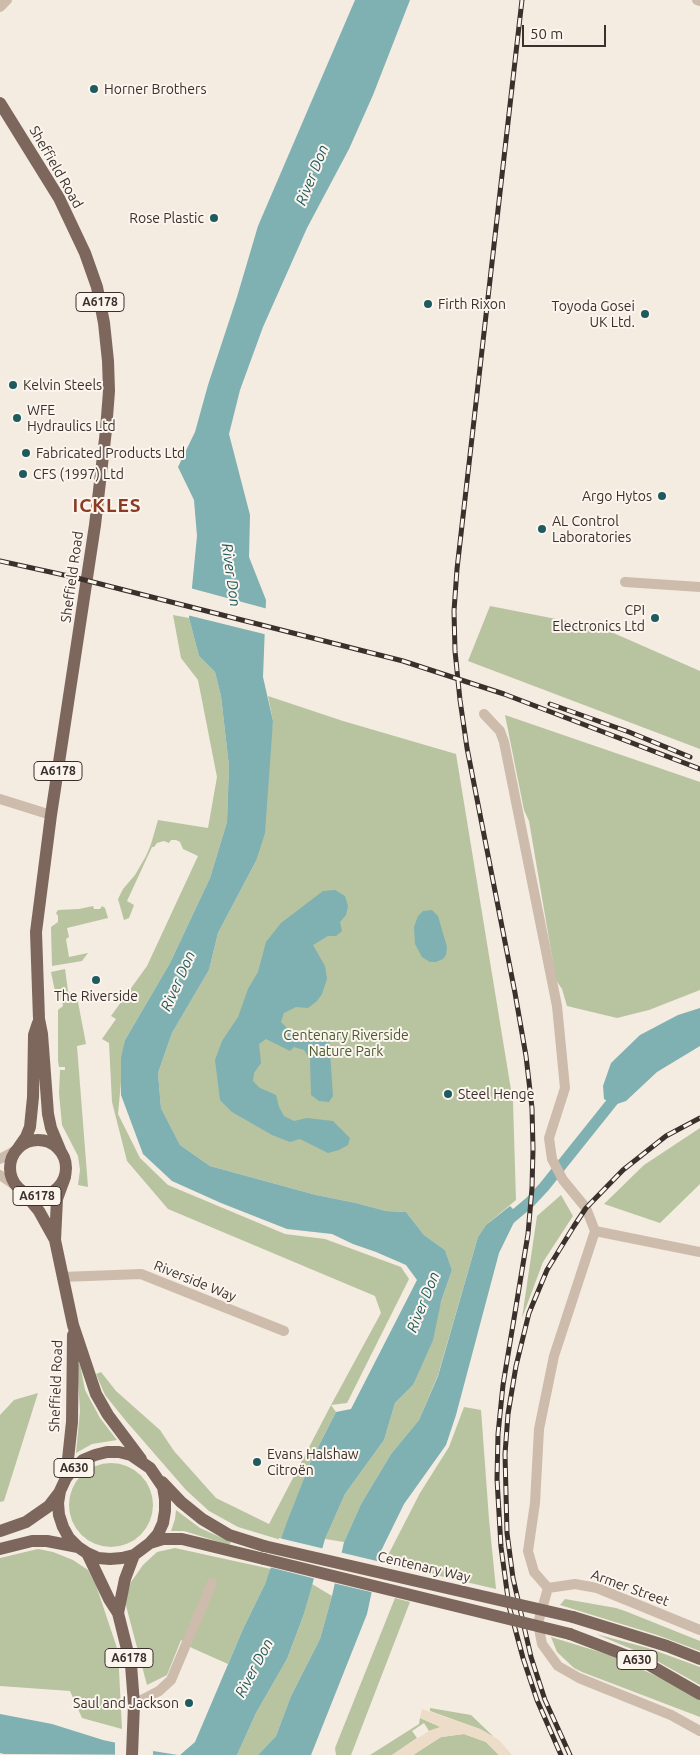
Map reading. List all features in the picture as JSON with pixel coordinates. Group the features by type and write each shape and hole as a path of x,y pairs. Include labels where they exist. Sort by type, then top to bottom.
{"main road":[{"name":"Sheffield Road","path":"0,103 58,198 85,253 96,287 104,323 108,361 108,411 95,526 51,815 36,932 39,1019 42,1034 48,1114 51,1128 61,1152"},
{"name":"Sheffield Road","path":"19,1148 30,1127 33,1097 34,1035 39,1019"},
{"path":"19,1148 27,1142 40,1140 49,1142 61,1152"},
{"name":"A6178","path":"19,1148 12,1159 10,1168 14,1182 20,1189 40,1196 48,1195 61,1185 65,1177 66,1166 61,1152"},
{"name":"Sheffield Road","path":"65,1177 57,1199 55,1240 73,1325 96,1394 108,1416 142,1461"},
{"name":"Sheffield Road","path":"20,1189 39,1211 55,1240"},
{"name":"Sheffield Road","path":"66,1478 72,1422 73,1325"},
{"name":"A630","path":"0,1531 26,1522 49,1506 74,1468 83,1460 107,1452 131,1455 142,1461 157,1476 165,1499 165,1511 160,1528 150,1543 134,1555 122,1558 98,1558 82,1550 47,1541 32,1541 0,1548"},
{"name":"Centenary Way","path":"157,1476 181,1502 202,1519 264,1552 570,1634 646,1663 700,1694"},
{"name":"A630","path":"60,1491 58,1503 61,1521 69,1538 82,1550"},
{"name":"Centenary Way","path":"150,1543 182,1539 264,1552 573,1617 667,1646 700,1659"},
{"name":"A6178","path":"82,1550 118,1613 131,1665 134,1704 132,1755"},
{"name":"A6178","path":"118,1613 125,1579 134,1555"}],"street":[{"path":"0,7 7,0"},
{"path":"625,582 700,587"},
{"path":"484,714 500,731 504,742 557,1006 563,1055 564,1088 549,1138 552,1158 561,1176 586,1208 596,1231 554,1356 539,1429 535,1503 528,1551 534,1572 548,1588 538,1622 542,1644 558,1666 579,1678 672,1716 700,1730"},
{"path":"0,799 51,815"},
{"path":"0,1159 19,1148"},
{"path":"0,1175 20,1189"},
{"path":"596,1231 700,1252"},
{"name":"Riverside Way","path":"62,1277 141,1274 284,1331"},
{"path":"134,1704 159,1691 171,1680 212,1583"},
{"name":"Armer Street","path":"548,1588 575,1584 598,1588 700,1630"}],"green space":[{"path":"490,606 602,628 700,671 700,749 468,661"},
{"path":"173,615 189,618 199,656 215,672 221,696 229,766 227,822 210,878 170,963 125,1040 118,1114 140,1158 168,1185 285,1234 325,1239 401,1267 409,1279 347,1403 331,1405 381,1313 375,1296 168,1209 127,1161 112,1102 109,1043 102,1039 116,1019 111,1016 147,966 198,856 183,849 180,842 176,840 171,840 169,843 164,841 157,843 152,847 127,901 134,905 129,918 124,920 118,899 146,856 158,820 208,828 217,777 198,680 181,658"},
{"name":"Centenary Riverside Nature Park","path":"268,696 343,721 456,754 513,1102 516,1200 486,1225 478,1237 438,1375 419,1420 391,1454 361,1504 344,1542 325,1539 345,1494 384,1440 395,1403 413,1385 452,1270 445,1250 424,1235 406,1212 386,1211 316,1195 210,1166 180,1145 161,1108 158,1073 172,1033 209,970 218,933 256,861 273,721"},
{"path":"505,715 700,782 700,990 649,1010 617,1018 567,1006 562,989 556,980 529,821 524,810"},
{"path":"93,906 94,909 100,909 102,906 105,908 108,918 67,928 69,937 66,939 69,957 88,953 82,961 52,966 51,927 58,922 56,913 58,910"},
{"path":"65,969 68,991 76,997 78,1002 86,1044 77,1046 88,1187 78,1185 80,1170 78,1156 62,1125 59,1093 60,1070 65,1070 65,1067 59,1067 58,1061 58,1010 63,1006 62,1000 57,1001 51,972"},
{"path":"700,1128 700,1184 660,1223 604,1204 644,1165"},
{"path":"561,1195 573,1216 543,1262 522,1318 537,1216"},
{"path":"80,1364 85,1390 100,1418 117,1440 92,1444 76,1453 80,1411 77,1365"},
{"path":"101,1372 116,1391 160,1430 174,1451 216,1498 269,1524 331,1405 336,1412 310,1463 281,1540 238,1527 209,1511 186,1490 126,1421 105,1395 96,1374"},
{"path":"38,1393 4,1501 0,1502 0,1415 14,1400"},
{"path":"464,1407 481,1410 496,1589 384,1563 420,1493 449,1447"},
{"path":"111,1463 127,1466 141,1475 150,1489 153,1505 150,1521 141,1535 127,1544 111,1547 95,1544 81,1535 72,1521 69,1505 72,1489 81,1475 95,1466"},
{"path":"176,1510 200,1528 231,1542 229,1545 184,1531 171,1531"},
{"path":"175,1548 271,1569 228,1664 192,1648 181,1640 167,1675 147,1685 125,1602 131,1582 143,1565 157,1552"},
{"path":"38,1549 53,1552 73,1560 88,1570 96,1585 118,1651 122,1729 82,1718 70,1691 0,1686 0,1558"},
{"path":"312,1584 332,1596 320,1639 291,1696 276,1736 258,1755 237,1755 256,1713 287,1659 304,1614"},
{"path":"395,1598 410,1602 351,1755 336,1755 335,1748"},
{"path":"565,1599 625,1611 700,1641 700,1651 657,1635 560,1605"},
{"path":"596,1634 648,1648 700,1667 700,1685 648,1656"},
{"path":"551,1637 613,1656 680,1687 700,1699 700,1717 574,1668 557,1652"},
{"path":"430,1708 471,1715 494,1737 480,1729 430,1711"},
{"path":"420,1718 441,1727 429,1731 424,1723 412,1731 417,1738 392,1755 370,1755 419,1724"},
{"path":"464,1734 486,1742 499,1755 413,1755 441,1737"}],"shaded area":[{"path":"422,1709 480,1729 499,1740 512,1755 499,1755 486,1742 464,1734 441,1737 413,1755 392,1755 429,1731 440,1727 420,1718"}],"water":[{"name":"River Don","path":"355,0 410,0 373,95 349,149 307,228 263,327 240,390 229,434 250,515 249,557 266,600 263,677 273,721 265,833 256,861 218,933 209,970 172,1033 158,1073 161,1108 180,1145 210,1166 316,1195 386,1211 406,1212 424,1235 445,1250 452,1270 441,1302 433,1340 413,1385 395,1403 384,1440 345,1494 325,1539 304,1614 287,1659 256,1713 237,1755 180,1755 195,1742 243,1629 265,1584 310,1463 336,1412 351,1409 417,1280 406,1265 332,1234 287,1229 172,1181 143,1154 121,1095 121,1058 125,1040 170,963 210,878 227,822 229,766 221,696 215,672 199,656 189,618 197,536 194,500 178,467 195,432 258,226"},
{"path":"335,890 345,896 348,906 346,915 340,922 342,931 336,936 328,936 313,945 325,966 327,979 322,994 308,1008 296,1007 284,1013 281,1022 294,1033 311,1034 319,1032 329,1037 333,1096 329,1102 319,1101 311,1095 310,1059 304,1050 294,1047 290,1051 266,1039 259,1044 261,1063 254,1073 253,1081 260,1088 276,1095 284,1116 294,1121 307,1118 333,1121 350,1138 348,1145 328,1153 300,1139 290,1142 272,1135 232,1112 220,1100 215,1060 222,1041 238,1017 248,989 258,972 266,942 281,923 323,891"},
{"path":"432,910 438,916 447,947 446,955 443,959 436,962 430,962 422,957 415,944 414,927 418,916 423,911"},
{"path":"700,1008 700,1046 657,1072 626,1101 614,1105 604,1099 603,1086 611,1063 640,1035 678,1015"},
{"path":"510,1206 518,1214 499,1253 456,1415 446,1445 404,1504 380,1553 367,1614 311,1755 258,1755 276,1736 291,1696 320,1639 344,1542 361,1504 391,1454 419,1420 438,1376 478,1237 486,1225"},
{"path":"0,1714 52,1724 103,1740 178,1755 4,1754 0,1753"}],"pier":[{"path":"190,588 268,609 268,635 187,615"},
{"path":"279,1538 325,1549 316,1579 269,1567"},
{"path":"339,1552 381,1562 375,1593 333,1583"},
{"path":"115,1740 144,1747 153,1751 153,1755 115,1755"}],"waterway":[{"path":"505,1223 530,1202 544,1187 620,1092"}],"railway":[{"path":"522,0 457,569 454,611 455,651 467,748 515,993 526,1056 532,1108 532,1188 528,1234 503,1385 498,1434 497,1479 501,1547 509,1606 523,1658 537,1700 561,1755"},
{"path":"0,561 73,577 403,661 504,694 700,769"},
{"path":"550,704 629,732 690,757"},
{"path":"570,1755 545,1700 531,1657 513,1578 507,1533 505,1454 508,1414 516,1366 529,1313 547,1270 586,1208 623,1170 666,1136 700,1118"}],"place":[{"name":"Horner Brothers","path":"94,89"},
{"name":"Rose Plastic","path":"214,218"},
{"name":"Firth Rixon","path":"428,304"},
{"name":"Toyoda Gosei UK Ltd.","path":"645,314"},
{"name":"Kelvin Steels","path":"13,385"},
{"name":"WFE Hydraulics Ltd","path":"17,418"},
{"name":"Fabricated Products Ltd","path":"26,453"},
{"name":"CFS (1997) Ltd","path":"23,474"},
{"name":"Argo Hytos","path":"662,496"},
{"name":"AL Control Laboratories","path":"542,529"},
{"name":"CPI Electronics Ltd","path":"655,618"},
{"name":"The Riverside","path":"96,980"},
{"name":"Steel Henge","path":"448,1094"},
{"name":"Evans Halshaw Citroën","path":"257,1462"},
{"name":"Saul and Jackson","path":"189,1703"}],"district":[{"name":"ICKLES","path":"107,506"}]}
